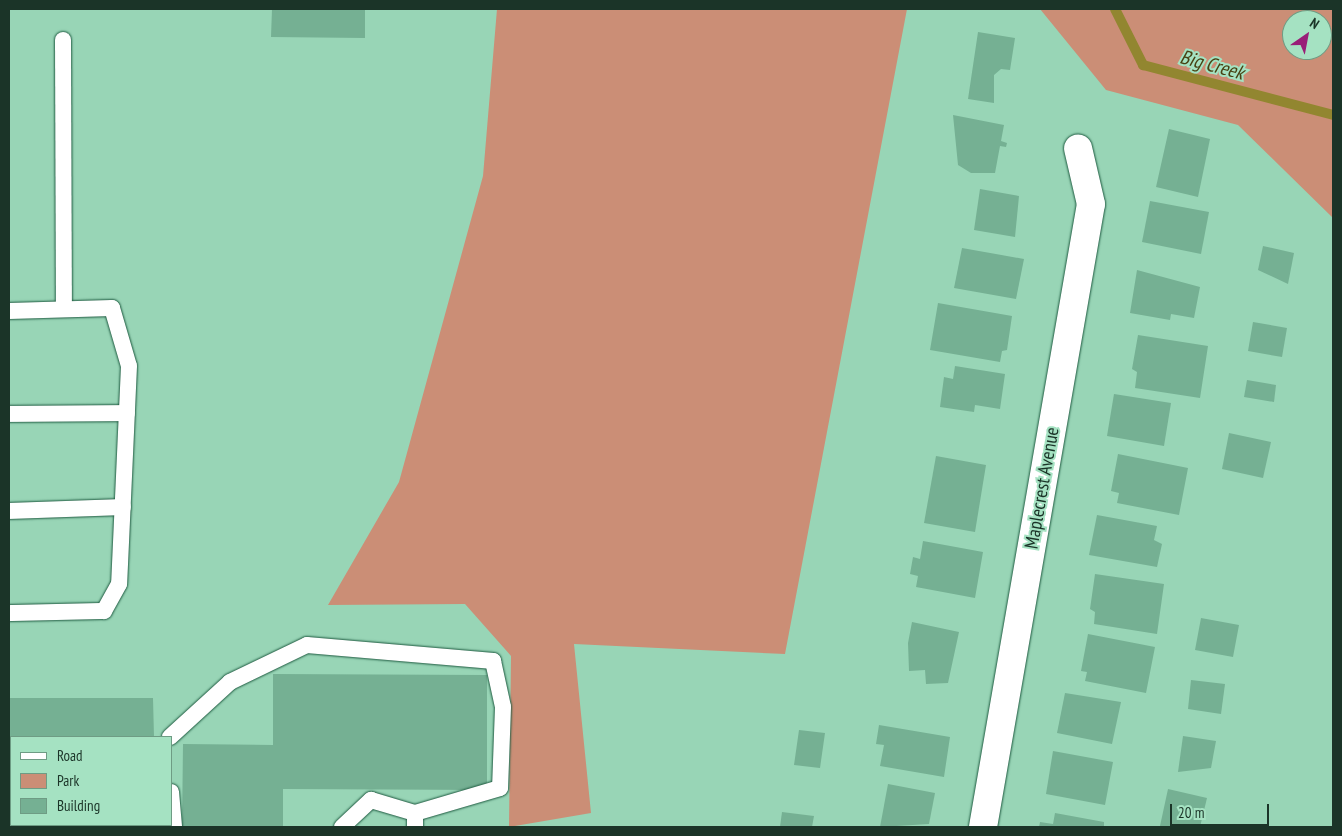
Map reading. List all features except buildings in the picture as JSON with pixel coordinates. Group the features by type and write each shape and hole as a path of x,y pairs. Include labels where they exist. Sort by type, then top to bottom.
{"street":[{"name":"Maplecrest Avenue","path":"983,827 1091,204 1078,148"}],"lane":[{"path":"63,40 64,309"},
{"path":"9,311 112,308 130,366 119,584 104,611 9,614"},
{"path":"9,414 127,413"},
{"path":"9,511 123,507"},
{"path":"171,736 230,682 307,644 493,661 503,707 500,788 415,820 371,800 342,827"},
{"path":"172,804 174,827"}],"green space":[{"path":"497,9 907,9 785,654 574,644 591,813 509,827 511,656 465,604 328,605 399,482 483,176"},
{"path":"1040,9 1333,9 1333,218 1238,125 1106,90"}],"waterway":[{"name":"Big Creek","path":"1115,9 1143,65 1333,115"}]}
